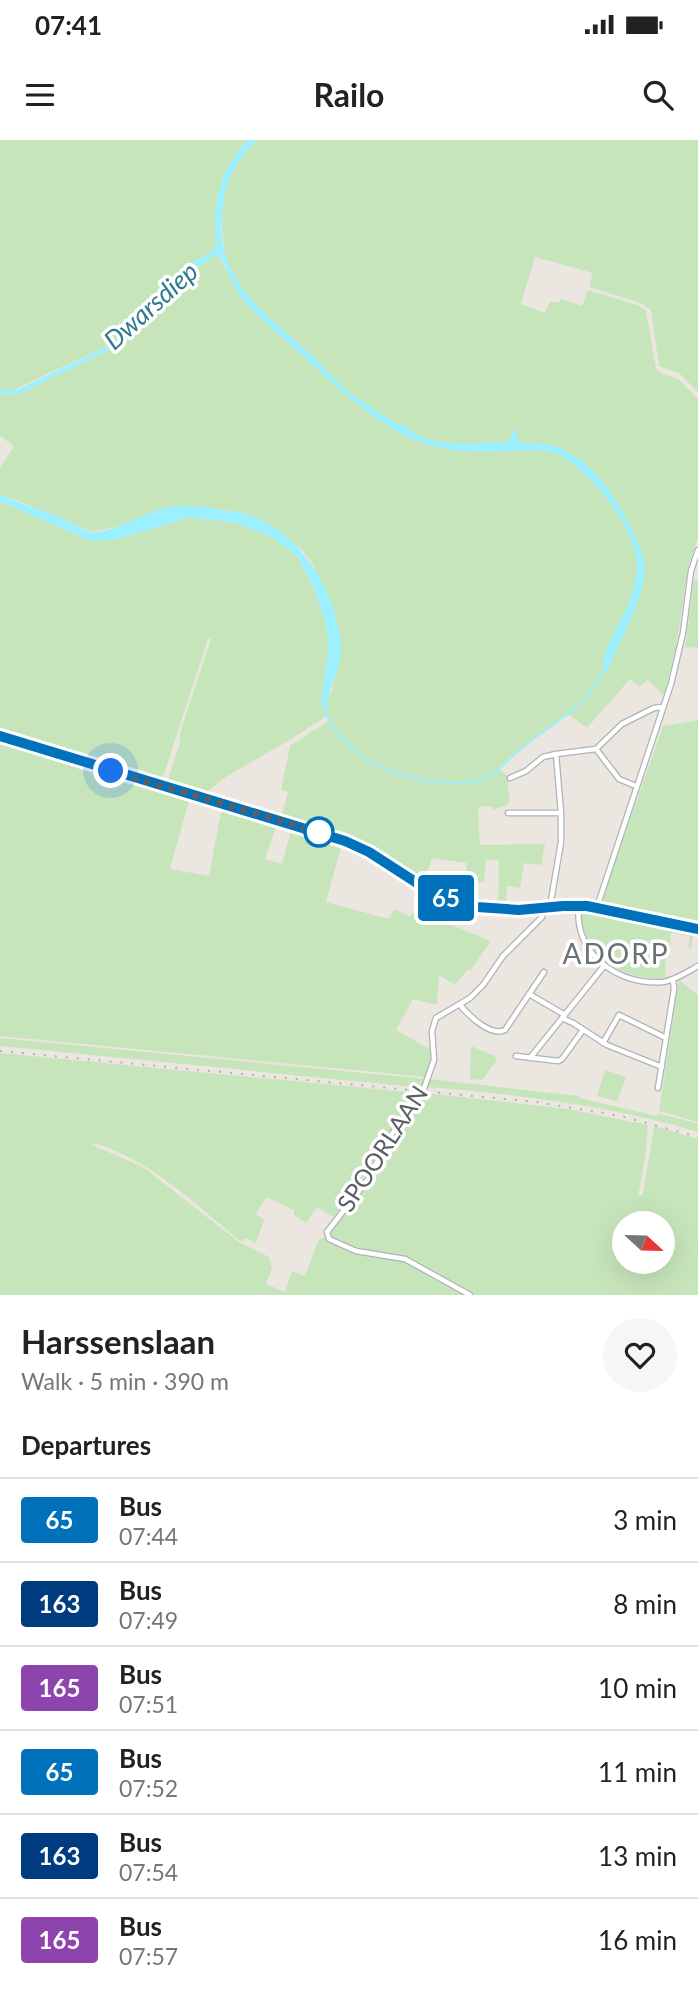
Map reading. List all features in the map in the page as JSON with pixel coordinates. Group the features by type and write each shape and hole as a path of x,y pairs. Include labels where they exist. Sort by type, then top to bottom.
{"main road":[{"path":"0,736 345,841 369,852 434,894 458,903 501,910 579,906 698,929"}],"street":[{"path":"597,908 662,715 679,650 691,571 698,550"},
{"path":"510,778 526,771 543,757 596,749 622,724 654,708 662,707"},
{"path":"596,749 619,779 636,786"},
{"path":"546,908 560,845 561,813 556,754"},
{"path":"508,813 561,813"},
{"path":"579,906 577,919 582,936 604,966 636,979 652,982 673,980 698,966"},
{"name":"SPOORLAAN","path":"470,1295 405,1259 348,1249 329,1239 327,1233 369,1178 389,1138 423,1091 434,1060 432,1031 435,1020 442,1013 460,1005 483,985 503,956 542,917 546,908"},
{"path":"530,1058 604,966"},
{"path":"460,1005 483,1025 496,1033 501,1032 544,972"},
{"path":"658,1088 674,989 673,980"},
{"path":"529,994 603,1043 662,1067"},
{"path":"603,1043 619,1015 666,1038"},
{"path":"516,1056 558,1061 583,1030"}],"green space":[{"path":"0,140 248,140 229,166 221,184 215,216 214,250 188,265 128,332 112,344 11,391 0,391"},
{"path":"257,140 698,140 698,392 680,374 659,366 651,310 638,302 589,287 593,273 535,257 521,304 545,313 550,301 559,303 561,299 582,306 588,290 646,310 656,369 662,374 677,378 698,399 698,538 688,567 676,647 664,696 648,680 639,687 630,679 587,728 570,715 566,716 499,769 509,778 509,802 493,810 493,807 482,806 478,809 480,845 545,844 541,865 524,863 520,888 507,886 506,902 498,902 499,860 486,860 484,882 475,882 472,901 462,898 467,863 432,858 423,884 368,847 293,821 294,817 282,814 288,792 281,790 290,746 328,721 327,716 227,776 203,795 166,785 211,639 208,639 161,783 0,734 0,501 91,541 114,540 191,517 236,523 272,537 297,556 314,589 325,620 329,647 321,700 327,698 332,690 341,645 313,564 303,551 272,526 244,513 195,506 168,507 121,526 90,532 0,494 0,468 14,446 0,436 0,395 19,394 123,343 180,279 217,254 242,296 223,260 223,201 235,168"},
{"path":"698,580 698,648 685,647 694,581"},
{"path":"698,720 698,926 668,920 669,916 601,902 663,726"},
{"path":"0,739 188,797 170,869 209,876 222,807 342,843 326,902 389,919 395,909 410,917 415,910 491,941 471,970 468,969 455,985 439,975 437,1005 413,999 396,1030 430,1049 431,1060 427,1077 0,1036","holes":["276,827 291,831 282,864 265,859"]},
{"path":"581,911 698,931 698,934 693,934 691,949 688,948 690,936 671,933 670,953 666,953 665,978 640,976 616,968 597,953 583,927"},
{"path":"679,980 698,995 698,1122 659,1111"},
{"path":"0,1038 427,1079 424,1088 0,1046"},
{"path":"471,1046 495,1056 497,1060 482,1080 470,1079"},
{"path":"0,1053 417,1093 356,1187 333,1217 317,1207 306,1223 294,1215 294,1210 266,1197 256,1214 264,1220 256,1243 245,1238 242,1242 172,1185 134,1160 114,1150 93,1143 92,1145 143,1167 239,1242 269,1257 272,1268 266,1284 285,1292 292,1271 305,1276 318,1241 323,1237 340,1248 405,1262 466,1295 0,1295"},
{"path":"605,1070 626,1077 617,1101 597,1096"},
{"path":"430,1079 579,1096 698,1124 698,1132 632,1115 564,1102 428,1087"},
{"path":"425,1093 568,1109 648,1125 638,1197 643,1194 654,1126 698,1139 698,1295 475,1295 404,1255 385,1254 332,1239 330,1232 380,1164 400,1124"}],"water":[{"name":"Dwarsdiep","path":"248,140 257,140 230,177 223,205 221,230 232,271 256,305 353,395 397,424 404,424 412,432 437,441 466,443 505,442 509,441 513,430 517,431 517,442 554,446 568,452 591,469 610,492 639,545 645,571 635,610 608,671 602,669 605,653 631,598 637,564 635,549 628,533 606,498 592,482 564,458 550,452 479,452 439,448 386,425 348,396 243,300 217,254 180,279 123,343 19,394 0,395 0,391 19,389 112,344 128,332 188,265 214,250 215,216 221,183 234,158"},
{"path":"0,494 64,519 89,532 113,528 159,509 181,506 243,513 281,532 297,546 322,581 337,621 341,651 327,708 323,709 321,700 329,647 325,620 314,589 297,556 272,537 236,523 191,517 114,540 91,541 0,501"}],"waterway":[{"path":"325,708 334,729 349,746 369,761 392,772 417,779 442,783 466,782 496,773 516,753 577,706 588,695 605,669"}],"railway":[{"path":"0,1051 537,1102 621,1116 698,1137"}],"bus line":[{"name":"65","path":"0,736 345,841 369,852 434,894 458,903 501,910 587,906 698,929"}],"district":[{"name":"ADORP","path":"616,954"}],"route":[{"path":"111,771 319,832"}]}
